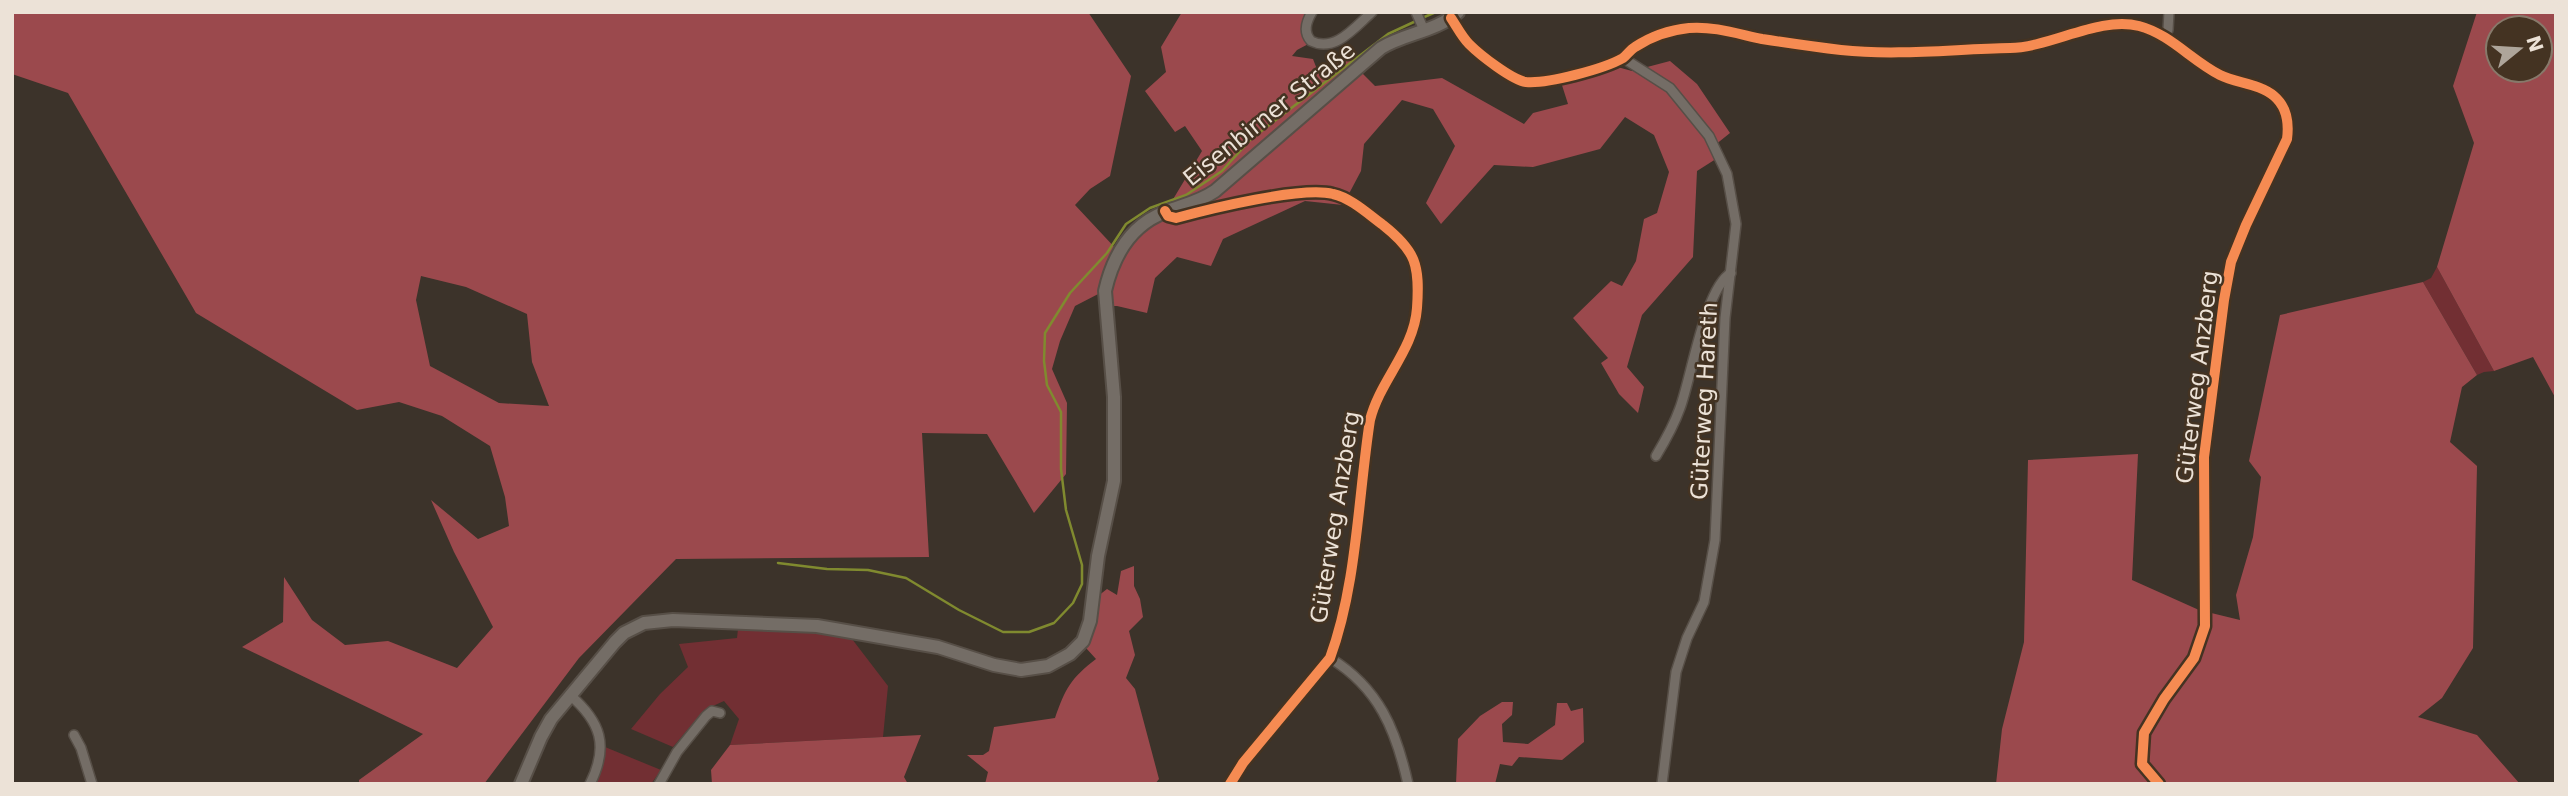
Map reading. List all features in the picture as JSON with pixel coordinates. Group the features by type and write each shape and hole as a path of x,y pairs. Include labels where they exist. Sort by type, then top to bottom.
{"main road":[{"name":"Eisenbirner Straße","path":"520,784 541,737 570,695 624,633 644,623 657,621 817,626 938,647 994,665 1021,670 1048,666 1070,654 1083,641 1090,621 1097,556 1114,481 1114,384 1105,317 1105,291 1108,274 1118,251 1140,227 1166,211 1193,204 1215,191 1381,48 1420,21 1454,15"}],"street":[{"path":"1312,12 1307,23 1307,33 1311,41 1322,45 1344,37 1372,12"},
{"path":"2164,37 2168,30 2169,12"},
{"name":"Güterweg Anzberg","path":"1454,15 1470,45 1521,81 1560,79 1623,58 1634,48 1656,37 1690,28 1820,47 1888,52 2023,48 2113,24 2138,26 2164,37 2201,65 2223,77 2274,96 2284,110 2289,125 2282,152 2231,262 2224,300 2204,457 2205,626 2194,658 2164,699 2144,733 2142,764 2159,784"},
{"name":"Güterweg Hareth","path":"1623,58 1670,88 1696,118 1717,149 1731,188 1736,224 1723,342 1715,540 1704,602 1687,638 1676,672 1662,784"},
{"name":"Güterweg Anzberg","path":"1166,211 1168,216 1175,218 1292,195 1323,192 1335,194 1351,202 1405,243 1414,259 1417,274 1415,322 1409,341 1374,406 1344,611 1330,658 1243,762 1230,784"},
{"path":"1656,456 1682,404 1713,299 1722,281 1731,273"},
{"path":"1330,658 1370,693 1386,715 1398,741 1408,784"},
{"path":"570,695 590,715 600,737 600,755 590,784"},
{"path":"659,784 677,752 706,716 712,712 720,713"},
{"path":"74,735 92,784"}],"shaded area":[{"path":"12,12 1088,12 1131,76 1110,176 1090,189 1075,205 1118,251 1166,211 1202,151 1185,126 1175,132 1145,91 1166,72 1161,47 1182,12 1312,12 1307,30 1314,41 1297,50 1292,56 1313,59 1318,72 1352,54 1358,69 1375,86 1442,78 1524,124 1533,113 1568,104 1560,79 1610,65 1632,71 1670,61 1697,84 1730,133 1715,145 1719,157 1697,171 1693,257 1642,315 1627,367 1644,387 1638,413 1619,394 1601,363 1608,358 1573,318 1611,281 1622,286 1636,261 1644,219 1657,213 1669,172 1654,135 1625,117 1600,149 1533,167 1494,165 1441,224 1426,203 1455,146 1433,109 1402,100 1364,144 1361,171 1343,205 1305,201 1223,239 1211,266 1177,257 1155,278 1147,313 1105,306 1104,291 1075,306 1052,369 1067,403 1066,474 1034,513 987,434 922,433 929,557 676,559 579,658 484,784 359,784 359,780 423,734 242,647 283,622 284,577 312,620 345,645 388,641 457,668 493,627 454,552 431,500 478,539 509,526 505,497 490,446 442,416 399,402 357,410 196,313 68,93 12,74","holes":["421,276 466,287 527,314 532,362 549,406 499,403 430,366 416,300"]},
{"path":"2477,12 2556,12 2556,399 2533,357 2494,371 2437,267 2474,143 2453,86"},
{"path":"2437,267 2494,371 2477,375 2423,282 2431,278"},
{"path":"2423,282 2477,375 2462,387 2450,442 2477,466 2473,648 2442,698 2418,717 2477,735 2520,784 1996,784 2002,729 2024,642 2028,460 2138,454 2132,580 2199,610 2240,620 2236,595 2253,537 2261,477 2249,461 2280,315"},
{"path":"1134,566 1134,586 1140,599 1143,617 1129,631 1135,655 1126,678 1135,689 1159,779 1155,784 985,784 988,772 967,755 983,755 989,751 994,727 1055,718 1070,685 1080,672 1096,659 1086,648 1098,596 1107,589 1117,595 1121,571"},
{"path":"738,629 821,633 852,639 888,686 883,737 730,745 739,719 724,701 704,710 673,747 631,729 660,694 688,667 679,644 737,638"},
{"path":"1502,702 1513,702 1512,715 1502,724 1503,742 1528,744 1555,725 1557,703 1567,703 1571,711 1583,708 1584,742 1562,760 1519,757 1512,766 1500,764 1495,784 1456,784 1458,739 1480,716"},
{"path":"921,735 904,777 908,784 712,784 711,770 730,745"},
{"path":"605,747 661,770 651,784 593,784 601,767"}],"waterway":[{"path":"1422,18 1436,12"},
{"path":"778,563 827,569 868,570 906,578 959,610 1003,632 1029,632 1054,623 1073,603 1082,584 1082,565 1066,510 1061,469 1061,412 1047,385 1045,333 1070,293 1107,253 1126,224 1150,208 1186,195 1222,171 1251,139 1388,34 1416,21"}],"cycle path":[{"path":"1451,18 1466,41 1481,54 1505,72 1526,82 1561,78 1603,67 1623,58 1633,48 1654,37 1689,28 1717,29 1762,39 1841,50 1904,52 2026,46 2092,28 2124,24 2139,26 2161,35 2220,75 2262,89 2278,100 2286,116 2287,139 2231,262 2224,300 2204,457 2205,626 2194,658 2164,699 2144,733 2142,764 2159,784"},
{"path":"1165,211 1168,216 1176,218 1278,196 1319,192 1333,194 1359,207 1403,243 1414,260 1418,281 1415,323 1410,338 1381,392 1370,420 1346,601 1330,658 1243,763 1230,784"}]}
